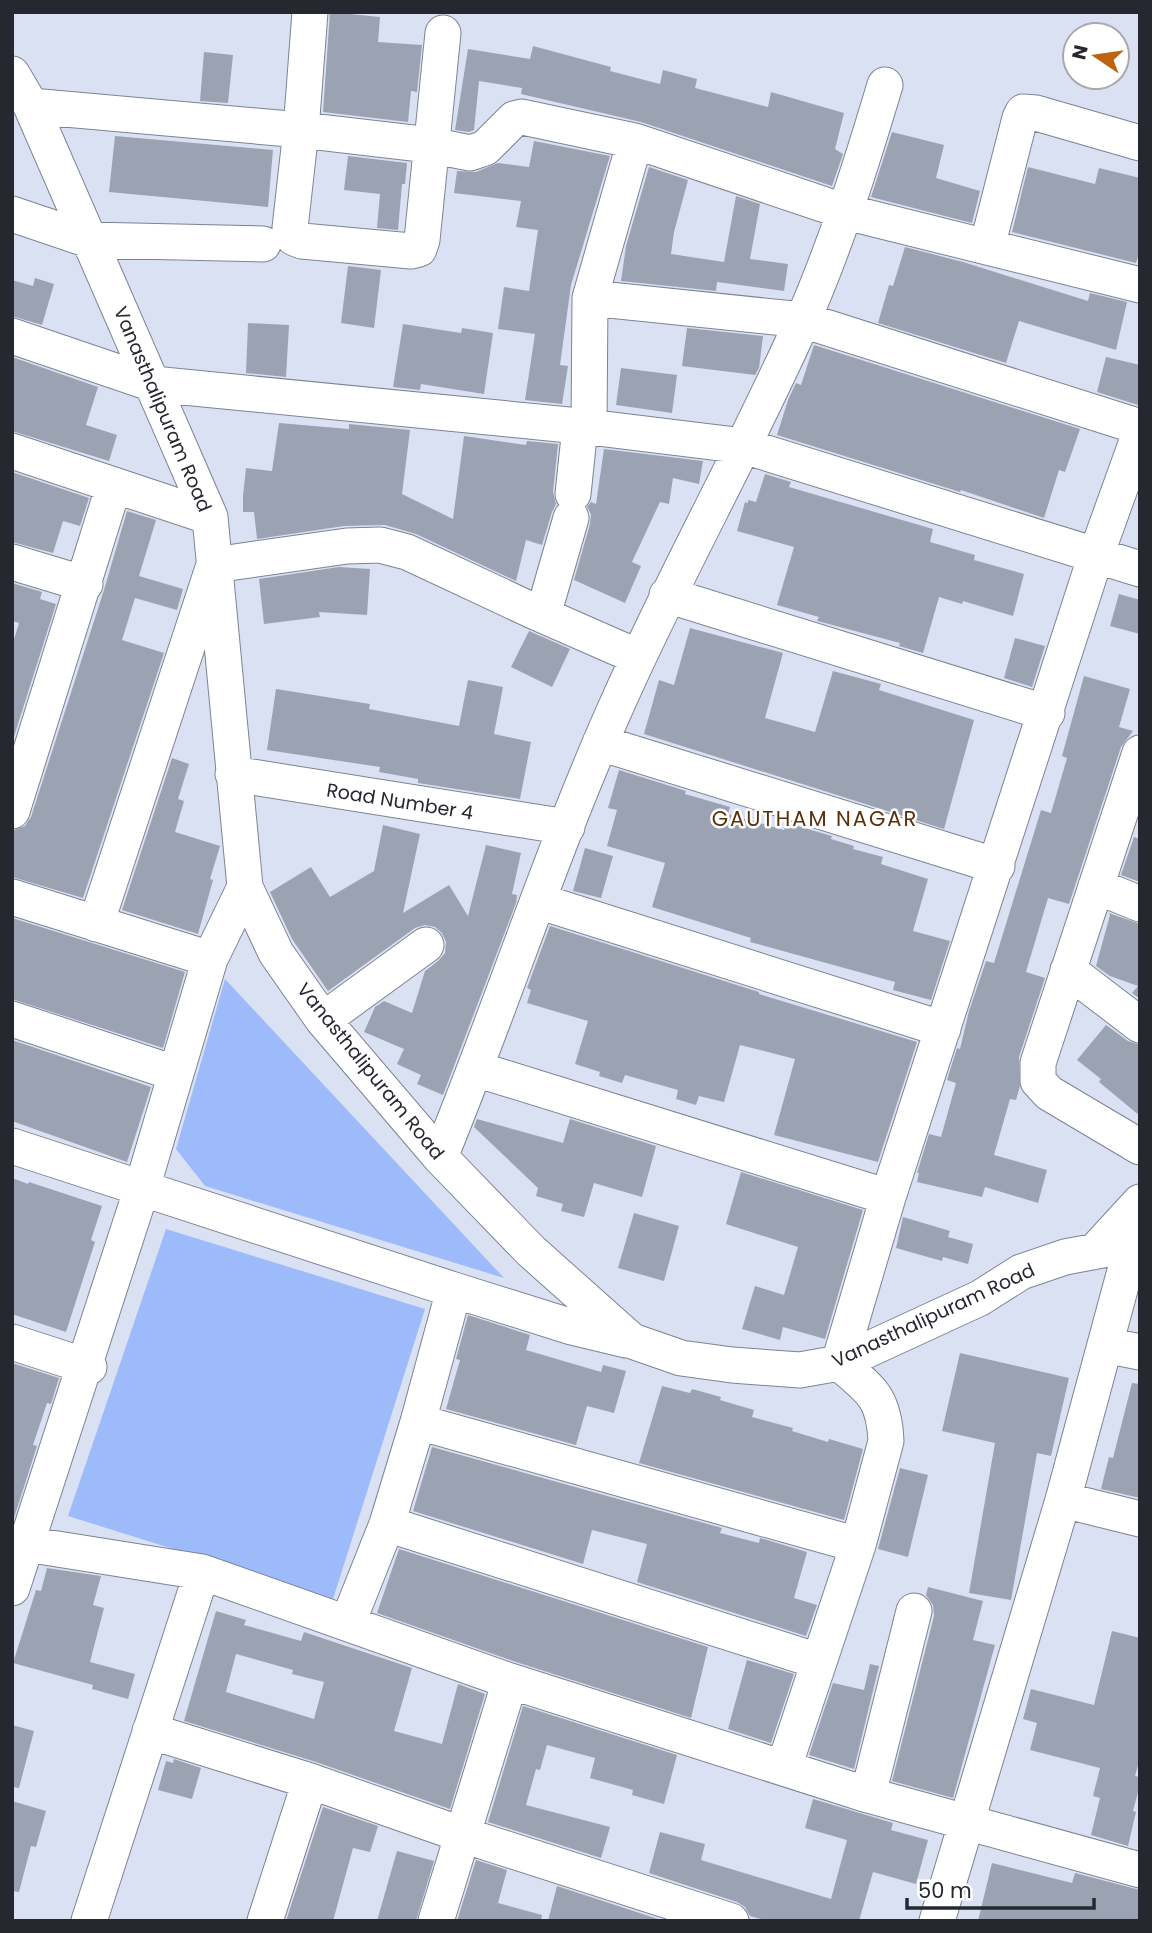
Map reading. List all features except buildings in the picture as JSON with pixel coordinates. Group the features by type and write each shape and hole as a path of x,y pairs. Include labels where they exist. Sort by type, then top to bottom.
{"street":[{"path":"310,12 290,228 294,238 302,241 411,251 419,249 443,33"},
{"name":"Vanasthalipuram Road","path":"12,74 31,106 210,517 244,887 276,953 323,1020 440,1157 531,1251 632,1341 681,1359 800,1370 839,1363 980,1298 1021,1272 1065,1257 1136,1244"},
{"path":"440,1157 600,743 667,595 744,446 803,320 846,212 886,85"},
{"path":"31,106 301,130 430,145 470,153 485,148 514,119 522,117 635,141 846,212 1140,285"},
{"path":"986,247 1023,112 1036,113 1140,143"},
{"path":"543,615 572,506 585,427 590,298 635,141"},
{"path":"12,214 89,240 263,244"},
{"path":"590,298 803,320 1140,427"},
{"path":"12,336 153,384 585,427 744,446 1140,569"},
{"path":"784,1767 858,1545 886,1441 881,1408 873,1391 839,1363 888,1197 1096,555 1140,433"},
{"path":"12,451 210,517"},
{"path":"12,811 114,485"},
{"path":"96,923 214,565 346,546 380,545 407,552 638,657"},
{"path":"12,562 85,584"},
{"path":"667,595 1047,713"},
{"path":"600,743 997,866"},
{"path":"1140,753 1129,819 1096,886 1038,1063 1038,1081 1049,1093 1140,1147"},
{"name":"Road Number 4","path":"233,774 567,827"},
{"path":"1096,886 1140,904"},
{"path":"12,1588 87,1366 209,959 244,887"},
{"path":"12,897 209,959"},
{"path":"538,901 943,1029"},
{"path":"323,1020 426,945"},
{"path":"1068,971 1140,1025"},
{"path":"12,1019 174,1073"},
{"path":"476,1069 888,1197"},
{"path":"12,1146 454,1290 572,1327 632,1341"},
{"path":"1096,1251 1140,1202"},
{"path":"937,1921 1063,1500 1105,1345 1136,1244"},
{"path":"348,1622 387,1524 454,1290"},
{"path":"12,1342 87,1366"},
{"path":"1105,1345 1140,1352"},
{"path":"418,1422 858,1545"},
{"path":"1063,1500 1140,1519"},
{"path":"387,1524 818,1661"},
{"path":"26,1544 202,1572 510,1681 868,1795 967,1824 1139,1867"},
{"path":"89,1921 202,1572"},
{"path":"868,1795 914,1611"},
{"path":"436,1921 510,1681"},
{"path":"149,1731 310,1781 464,1836 731,1921"},
{"path":"265,1921 310,1781"}],"shaded area":[{"path":"225,979 504,1278 205,1186 176,1149"},
{"path":"166,1229 425,1309 333,1599 68,1516"}],"district":[{"name":"GAUTHAM NAGAR","path":"815,819"}]}
